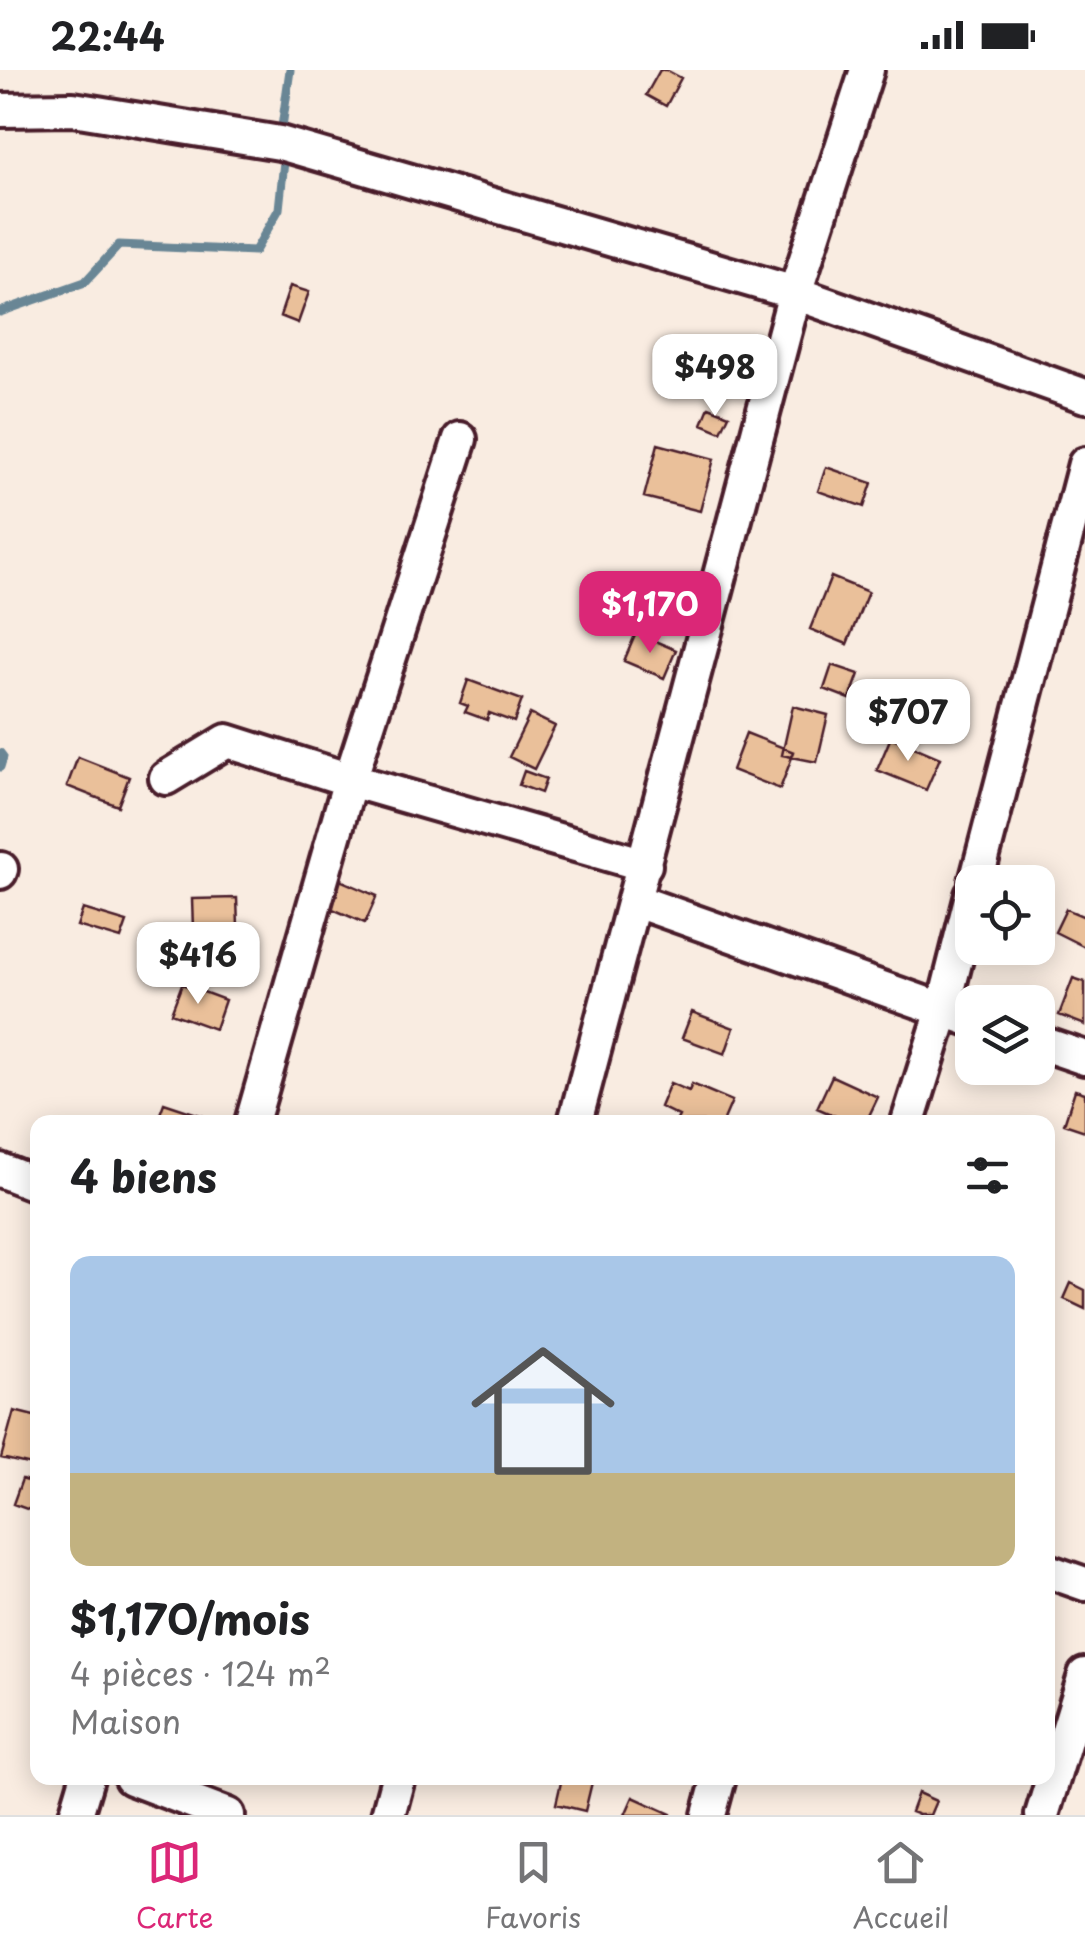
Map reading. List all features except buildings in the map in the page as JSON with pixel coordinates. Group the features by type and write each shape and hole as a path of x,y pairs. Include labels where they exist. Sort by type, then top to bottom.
{"street":[{"path":"577,1115 795,293 867,70"},
{"path":"0,110 73,109 287,145 795,293 1085,396"},
{"path":"254,1115 350,780 460,439"},
{"path":"980,865 1085,464"},
{"path":"166,778 227,742 645,865"},
{"path":"636,901 955,1014"},
{"path":"911,1115 955,1021"},
{"path":"1055,1048 1085,1058"},
{"path":"0,1170 30,1183"},
{"path":"1055,1573 1085,1584"},
{"path":"1055,1773 1085,1675"},
{"path":"76,1815 85,1785"},
{"path":"149,1785 228,1815"},
{"path":"388,1815 396,1785"},
{"path":"709,1815 717,1785"},
{"path":"1042,1815 1051,1785"}],"waterway":[{"path":"283,137 290,70"},
{"path":"0,312 85,282 119,245 255,251 279,209 285,152"},
{"path":"0,753 0,767"}]}
